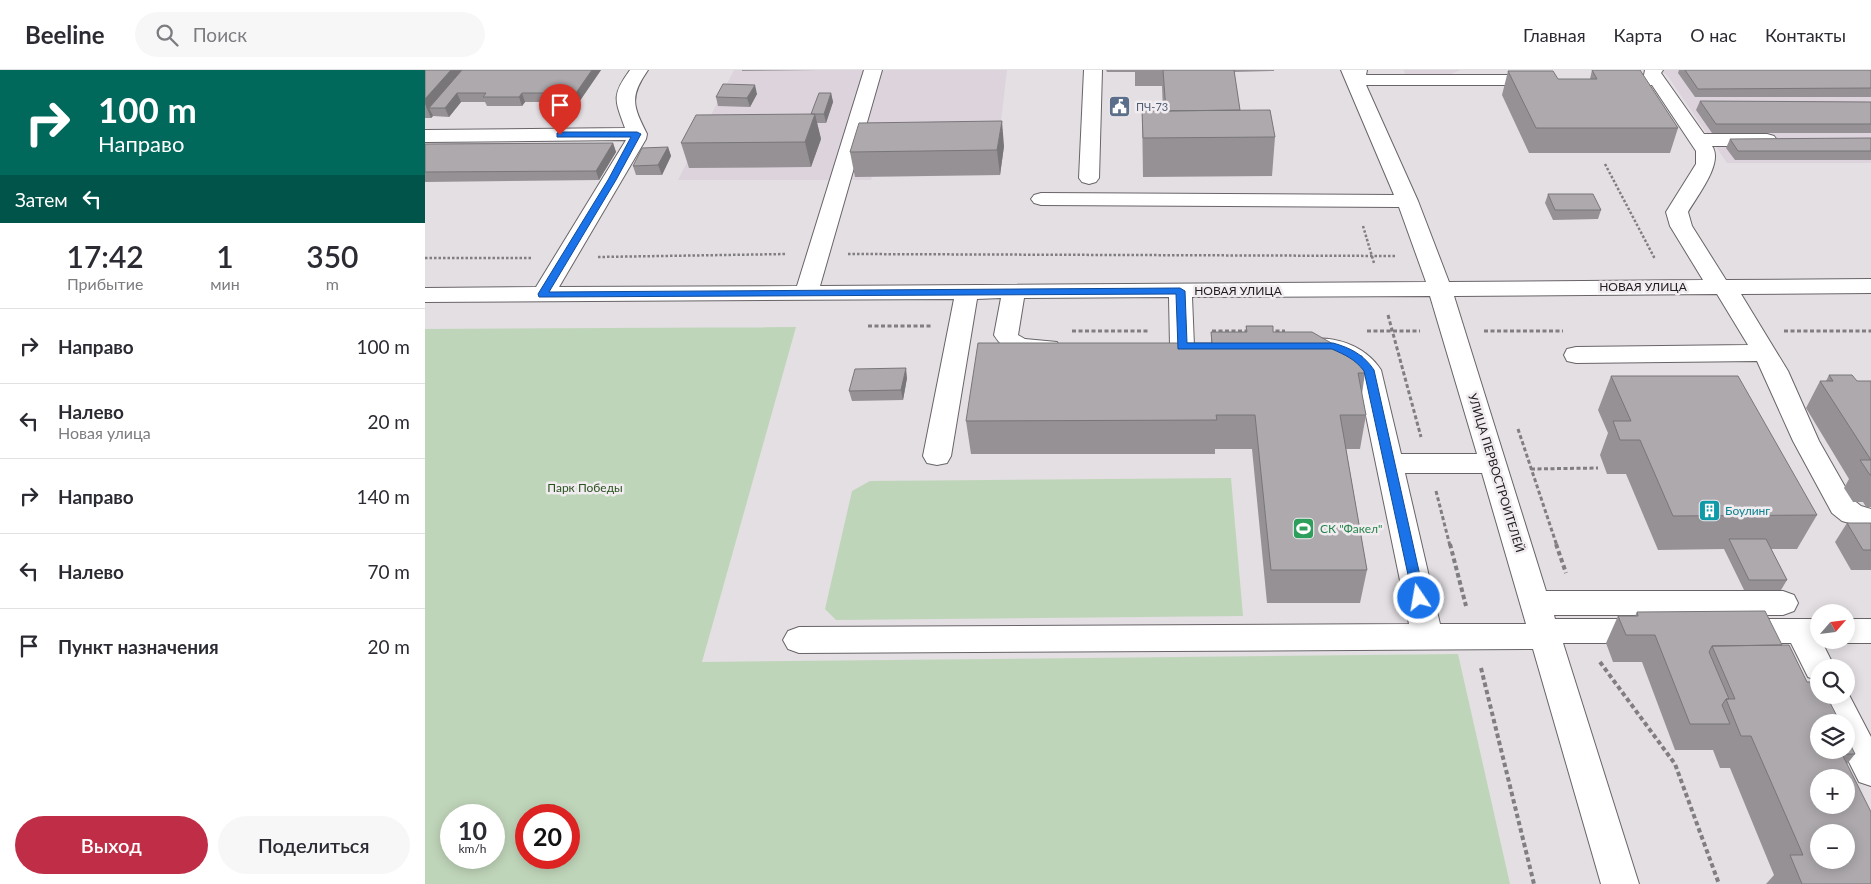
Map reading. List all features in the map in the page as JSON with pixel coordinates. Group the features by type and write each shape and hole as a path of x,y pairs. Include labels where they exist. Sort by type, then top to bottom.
{"street":[{"path":"637,134 624,101 625,92 639,70"},
{"path":"806,293 873,70"},
{"path":"1089,178 1093,70"},
{"path":"1355,73 1559,80"},
{"name":"УЛИЦА ПЕРВОСТРОИТЕЛЕЙ","path":"1355,73 1428,256 1453,331 1620,884"},
{"path":"1598,80 1655,75 1683,104 1698,140 1706,151 1706,164 1677,212 1678,218 1764,353 1806,441 1842,506 1852,514 1871,519"},
{"path":"425,136 637,134"},
{"path":"543,294 612,180 637,134"},
{"path":"1698,140 1785,140"},
{"path":"1041,199 1355,199 1407,201"},
{"path":"1864,286 1871,304"},
{"name":"НОВАЯ УЛИЦА","path":"425,295 1864,286"},
{"path":"1180,291 1175,341 1210,346"},
{"path":"937,456 967,292"},
{"path":"1014,292 1006,335 1008,340 1022,347 1065,339"},
{"path":"1280,336 1333,346 1361,360 1369,370 1427,636"},
{"path":"1576,355 1764,353"},
{"path":"1389,463 1493,464"},
{"path":"799,640 1474,636 1541,623 1783,604"},
{"path":"1541,623 1673,631"},
{"path":"1712,631 1810,631"},
{"path":"1855,631 1871,631"},
{"path":"1838,704 1871,771"}],"path":[{"path":"1605,164 1657,259 1647,260"},
{"path":"1355,199 1382,290 1474,636 1534,884"},
{"path":"425,258 817,254 1428,256"},
{"path":"868,326 961,326"},
{"path":"1065,339 1175,341 1249,331"},
{"path":"1364,331 1564,331"},
{"path":"1751,331 1871,331"},
{"path":"1531,469 1598,468"}],"shaded area":[{"path":"734,70 1007,70 998,146 1004,146 1000,175 872,177 871,180 678,180"},
{"path":"1404,70 1461,70 1448,75 1405,75"},
{"path":"1658,70 1871,70 1871,163 1727,163 1667,75"}],"green space":[{"name":"Парк Победы","path":"796,327 702,662 1458,654 1510,884 425,884 425,329"},
{"path":"1231,478 1243,616 836,620 825,609 852,491 870,481"}],"building":[{"path":"425,70 451,70 425,99"},
{"path":"462,70 592,70 576,93 522,93 519,97 483,97 486,93 457,93 445,108 429,108"},
{"path":"1163,70 1234,70 1240,110 1166,111"},
{"path":"1592,70 1640,70 1678,128 1536,128 1508,71 1553,71 1558,79 1597,79"},
{"path":"1685,70 1871,70 1871,88 1698,89"},
{"path":"723,84 755,85 747,98 716,97"},
{"path":"819,93 831,93 824,114 811,114"},
{"path":"1700,101 1871,102 1871,124 1716,124"},
{"path":"1270,110 1275,137 1143,138 1142,111"},
{"path":"815,114 805,142 681,143 696,115"},
{"path":"1002,121 997,150 850,152 859,123"},
{"path":"1871,138 1871,151 1738,151 1730,139"},
{"path":"613,143 596,171 425,172 425,144"},
{"path":"668,147 658,165 633,166 642,148"},
{"path":"1548,194 1593,194 1601,210 1555,210"},
{"name":"СК \"Факел\"","path":"1246,326 1273,326 1273,332 1312,332 1354,356 1362,356 1365,373 1358,373 1366,415 1340,415 1367,570 1271,570 1255,415 1216,415 1217,420 966,421 978,343 1212,343 1211,332 1247,332"},
{"path":"906,368 901,390 849,391 855,369"},
{"path":"1829,375 1852,375 1857,381 1871,381 1871,460 1820,381 1833,381"},
{"path":"1611,376 1738,376 1817,515 1673,516 1640,440 1620,440 1613,421 1631,421"},
{"path":"1860,460 1871,460 1871,475 1870,475"},
{"path":"1847,523 1871,523 1871,550 1863,550"},
{"path":"1729,539 1766,539 1787,580 1749,580"},
{"path":"1765,611 1782,645 1712,646 1709,652 1729,699 1726,699 1722,705 1730,724 1690,724 1655,635 1626,635 1618,616 1638,616 1637,612"},
{"path":"1789,645 1807,682 1810,682 1810,704 1831,704 1836,714 1810,714 1810,759 1844,759 1850,769 1810,769 1810,814 1855,814 1855,780 1871,812 1871,884 1802,884 1790,855 1803,855 1751,736 1741,736 1726,699 1735,699 1712,646"}],"place":[{"name":"ПЧ-73","path":"1120,107"},
{"name":"Боулинг","path":"1709,511"},
{"name":"СК \"Факел\"","path":"1304,529"}],"route":[{"path":"560,135 637,134 636,139 612,180 543,294 1180,291 1182,346 1333,346 1350,353 1361,360 1369,370 1419,598"}]}
